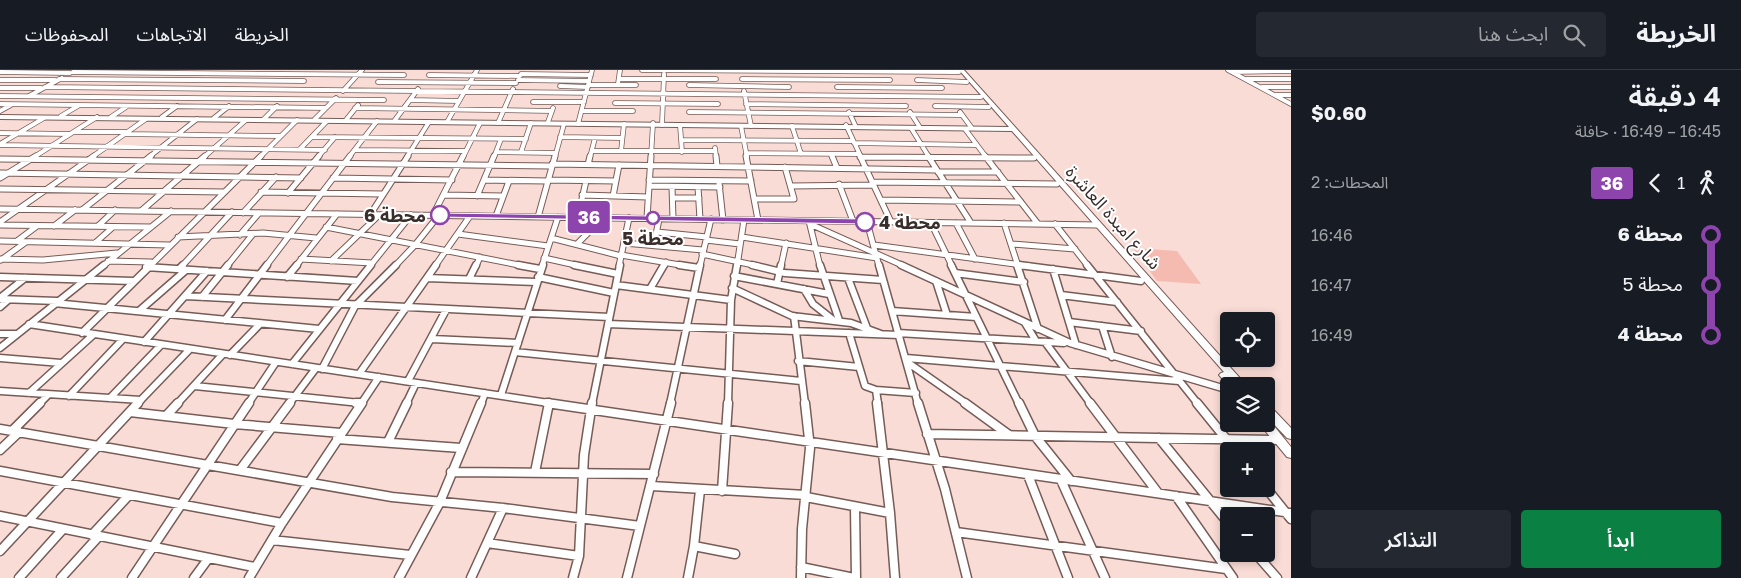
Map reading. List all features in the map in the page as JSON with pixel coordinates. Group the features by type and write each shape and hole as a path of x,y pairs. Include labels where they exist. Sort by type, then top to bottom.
{"main road":[{"name":"شارع امبدة العاشرة","path":"959,71 1057,184 1234,377"},
{"name":"شارع امبدة العاشرة","path":"959,71 1226,377"},
{"path":"0,116 1010,128"},
{"path":"0,116 653,124"},
{"path":"662,124 1010,128"},
{"path":"1275,419 1291,435"},
{"path":"1272,432 1291,454"}],"street":[{"path":"21,80 45,70"},
{"path":"162,117 227,70"},
{"path":"214,118 273,70"},
{"path":"264,119 317,70"},
{"path":"315,119 362,70"},
{"path":"398,82 408,70"},
{"path":"395,120 432,70"},
{"path":"447,121 477,70"},
{"path":"618,85 620,70"},
{"path":"642,70 959,71"},
{"path":"662,124 664,70"},
{"path":"739,70 751,125"},
{"path":"61,116 135,71"},
{"path":"111,117 179,71"},
{"path":"0,72 179,71 404,75"},
{"path":"715,71 717,86"},
{"path":"783,71 801,125"},
{"path":"829,71 855,125"},
{"path":"884,71 919,126"},
{"path":"1229,71 1291,71"},
{"path":"1229,71 1291,104"},
{"path":"1281,71 1291,77"},
{"path":"0,112 73,72"},
{"path":"549,80 552,72"},
{"path":"378,82 497,83 552,72 591,72 578,123"},
{"path":"911,72 922,88"},
{"path":"1,80 16,73"},
{"path":"225,80 235,73"},
{"path":"370,91 384,75"},
{"path":"429,75 577,80 589,84"},
{"path":"498,122 520,77"},
{"path":"1245,79 1291,77"},
{"path":"619,80 637,78 716,79"},
{"path":"636,94 637,78"},
{"path":"688,94 689,78"},
{"path":"742,78 890,80"},
{"path":"1,80 304,81"},
{"path":"549,80 571,90 570,93"},
{"path":"576,86 577,80"},
{"path":"917,80 967,82"},
{"path":"936,81 948,97"},
{"path":"492,92 497,83"},
{"path":"560,86 589,84 636,85"},
{"path":"689,85 789,86"},
{"path":"837,87 942,88"},
{"path":"1260,87 1291,87"},
{"path":"0,88 981,97"},
{"path":"0,94 10,88"},
{"path":"377,108 392,91"},
{"path":"530,110 537,92"},
{"path":"614,111 615,93"},
{"path":"0,94 28,96 384,100"},
{"path":"718,94 719,112"},
{"path":"1275,95 1291,95"},
{"path":"928,97 942,115"},
{"path":"346,120 362,100"},
{"path":"410,100 459,101"},
{"path":"533,102 584,102"},
{"path":"548,122 556,102"},
{"path":"615,103 718,104"},
{"path":"632,123 634,103"},
{"path":"0,104 326,108"},
{"path":"689,104 690,124"},
{"path":"746,104 906,106"},
{"path":"935,106 989,106"},
{"path":"956,107 972,127"},
{"path":"356,108 552,110"},
{"path":"582,111 633,112"},
{"path":"689,112 962,115"},
{"path":"0,178 96,117"},
{"path":"0,145 44,118"},
{"path":"0,223 146,118"},
{"path":"82,210 197,119"},
{"path":"141,211 246,120"},
{"path":"82,333 105,308 297,120"},
{"path":"300,149 328,121"},
{"path":"225,320 377,121"},
{"path":"370,214 429,122"},
{"path":"240,470 319,368 355,306 416,245 436,215 480,122"},
{"path":"521,152 531,123"},
{"path":"538,216 564,124"},
{"path":"620,151 624,124"},
{"path":"647,218 653,124"},
{"path":"680,125 682,152"},
{"path":"741,126 758,220"},
{"path":"792,126 801,154"},
{"path":"847,126 891,222"},
{"path":"910,128 971,223"},
{"path":"965,128 1038,224"},
{"path":"0,132 281,136"},
{"path":"312,137 526,139"},
{"path":"288,193 336,137"},
{"path":"560,137 622,138"},
{"path":"588,164 595,138"},
{"path":"477,196 501,139"},
{"path":"680,140 977,145"},
{"path":"713,140 717,166"},
{"path":"0,145 325,150"},
{"path":"356,150 466,151"},
{"path":"592,151 715,151"},
{"path":"496,152 555,152"},
{"path":"746,153 1034,158"},
{"path":"790,154 794,167"},
{"path":"831,154 837,168"},
{"path":"0,159 490,166 588,164 998,172"},
{"path":"613,196 619,165"},
{"path":"755,199 794,199 785,167"},
{"path":"0,173 301,178"},
{"path":"243,212 276,177"},
{"path":"333,178 452,180"},
{"path":"484,180 616,181"},
{"path":"649,183 688,180 751,181"},
{"path":"688,180 689,187"},
{"path":"496,216 509,181"},
{"path":"578,217 586,181"},
{"path":"719,181 723,220"},
{"path":"649,183 672,187 720,187"},
{"path":"791,186 873,183 1057,184"},
{"path":"838,184 854,222"},
{"path":"672,187 673,219"},
{"path":"698,187 700,219"},
{"path":"0,189 224,192"},
{"path":"261,192 382,194"},
{"path":"444,195 503,196"},
{"path":"582,195 648,197"},
{"path":"673,198 698,198"},
{"path":"880,200 1021,202"},
{"path":"0,208 1095,225"},
{"path":"54,226 76,210"},
{"path":"98,226 115,210"},
{"path":"0,348 171,211"},
{"path":"139,311 183,269 232,212"},
{"path":"240,235 260,213"},
{"path":"287,276 337,214"},
{"path":"331,261 379,215"},
{"path":"292,364 411,215"},
{"path":"359,374 470,216"},
{"path":"501,395 558,217"},
{"path":"577,244 604,217"},
{"path":"573,578 579,556 583,472 591,408 629,218"},
{"path":"654,245 659,218"},
{"path":"627,578 667,420 702,252 711,219"},
{"path":"722,491 727,430 731,300 744,220"},
{"path":"809,222 835,320"},
{"path":"809,222 1073,344 1220,387"},
{"path":"867,222 927,434 945,489 967,578"},
{"path":"0,223 37,226 151,227"},
{"path":"931,223 1034,436 1071,481"},
{"path":"956,223 975,259"},
{"path":"1004,224 1019,265 1038,329"},
{"path":"1054,224 1228,442"},
{"path":"17,242 37,226"},
{"path":"95,243 113,226"},
{"path":"326,227 540,269"},
{"path":"657,232 706,238 786,243 816,248 947,255 1142,280"},
{"path":"178,237 253,234 316,238"},
{"path":"202,297 253,234"},
{"path":"458,234 548,246"},
{"path":"551,238 621,256 699,268"},
{"path":"0,241 169,245"},
{"path":"1,260 26,242"},
{"path":"624,242 702,252 780,272 883,280"},
{"path":"776,284 786,243"},
{"path":"1012,244 1075,249"},
{"path":"1,260 43,260 117,253"},
{"path":"469,279 480,257"},
{"path":"544,258 618,274"},
{"path":"300,259 372,263"},
{"path":"108,261 207,271 358,281"},
{"path":"650,289 666,262"},
{"path":"1053,269 1069,322 1073,344"},
{"path":"144,342 207,271"},
{"path":"955,273 1024,282"},
{"path":"734,276 829,294"},
{"path":"0,277 85,278 133,281"},
{"path":"0,298 25,278"},
{"path":"427,278 537,280 614,293"},
{"path":"848,278 869,334"},
{"path":"936,281 946,314"},
{"path":"616,284 731,300"},
{"path":"732,288 794,316 835,320 866,326 882,335"},
{"path":"804,289 813,304 835,320"},
{"path":"1061,295 1117,302"},
{"path":"185,296 338,306 526,314 687,326 882,335 899,334 1073,344"},
{"path":"0,298 319,329"},
{"path":"0,307 8,300"},
{"path":"388,442 412,382 446,310"},
{"path":"892,310 976,317"},
{"path":"794,316 798,360 810,442 802,529 801,578"},
{"path":"1069,322 1141,331"},
{"path":"1025,323 1036,341"},
{"path":"29,324 1061,480 1208,500 1289,515"},
{"path":"166,416 226,355 260,324"},
{"path":"1102,326 1112,357"},
{"path":"849,333 865,386 876,390 916,393"},
{"path":"0,334 17,334"},
{"path":"29,394 93,335"},
{"path":"69,396 123,339"},
{"path":"432,339 518,343"},
{"path":"1045,342 1158,493"},
{"path":"110,398 161,345"},
{"path":"0,551 190,349"},
{"path":"515,352 801,382"},
{"path":"0,358 62,363"},
{"path":"798,360 859,367"},
{"path":"906,360 1179,381"},
{"path":"906,360 1009,435"},
{"path":"132,578 276,362"},
{"path":"249,578 282,523 379,377"},
{"path":"195,386 360,403"},
{"path":"876,390 890,513 895,578"},
{"path":"0,391 141,400"},
{"path":"399,578 440,502 485,393"},
{"path":"0,450 48,395"},
{"path":"535,472 550,402"},
{"path":"130,412 272,427 388,442 461,448"},
{"path":"0,429 392,497 503,508 640,526"},
{"path":"927,434 1279,440"},
{"path":"1158,438 1220,514"},
{"path":"0,471 282,523"},
{"path":"451,472 654,474"},
{"path":"1028,475 1068,578"},
{"path":"1061,480 1105,578"},
{"path":"651,486 806,496 890,513"},
{"path":"688,578 694,546 700,490"},
{"path":"61,578 129,495"},
{"path":"1176,496 1233,578"},
{"path":"1274,497 1289,515"},
{"path":"801,567 855,578 856,507"},
{"path":"471,578 503,508"},
{"path":"0,516 254,567"},
{"path":"19,578 63,529"},
{"path":"956,532 1226,569"},
{"path":"272,540 410,555"},
{"path":"487,542 579,556"},
{"path":"694,546 735,554"},
{"path":"194,578 208,559"},
{"path":"1263,562 1277,578"}],"shaded area":[{"path":"1133,248 1177,251 1201,284 1157,281"}],"bus line":[{"name":"36","path":"440,215 865,222"}],"place":[{"name":"محطة 6","path":"440,215"},
{"name":"محطة 5","path":"653,218"},
{"name":"محطة 4","path":"865,222"}]}
